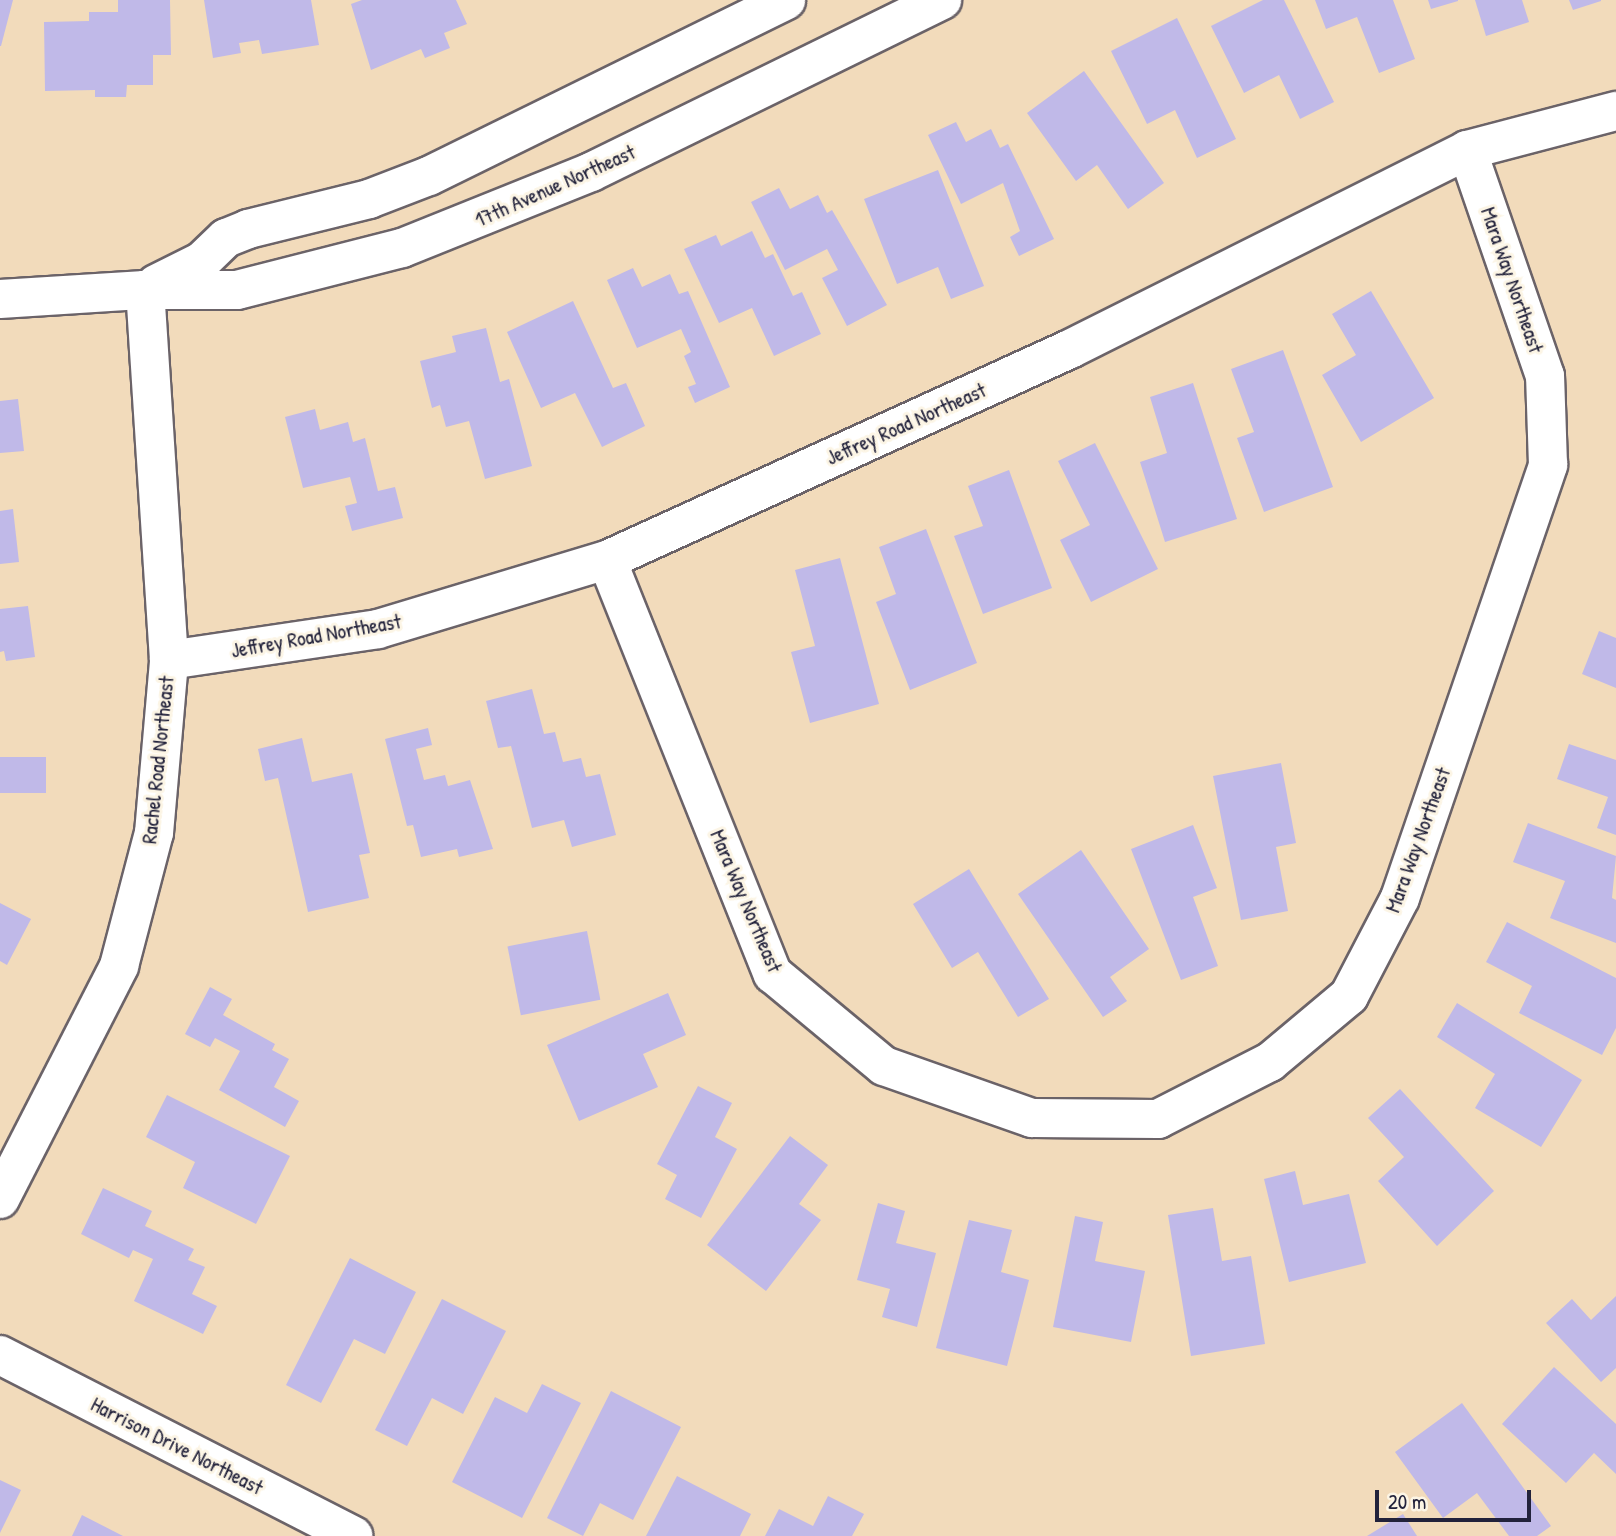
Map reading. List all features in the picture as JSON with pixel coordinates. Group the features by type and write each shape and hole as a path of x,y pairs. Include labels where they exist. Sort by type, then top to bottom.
{"street":[{"name":"17th Avenue Northeast","path":"145,290 202,261 226,238 248,229 369,199 429,176 786,0"},
{"name":"17th Avenue Northeast","path":"0,299 145,290 237,290 402,248 591,173 942,0"},
{"name":"Jeffrey Road Northeast","path":"169,660 378,628 607,560 1070,349 1467,150 1616,111"},
{"name":"Mara Way Northeast","path":"607,560 773,974 884,1066 1031,1118 1158,1118 1270,1062 1349,996 1400,898 1548,464 1545,376 1467,150"},
{"name":"Rachel Road Northeast","path":"0,1199 119,966 154,833 169,660 145,290"},
{"name":"Harrison Drive Northeast","path":"0,1356 353,1536"}],"building":[{"path":"0,0 13,0 1,46 0,46"},
{"path":"118,0 170,0 171,55 153,55 153,85 127,85 126,97 95,97 95,90 45,91 44,22 89,21 89,12 118,12"},
{"path":"204,0 311,0 319,45 262,54 259,40 239,43 241,53 213,58"},
{"path":"362,0 456,0 467,24 444,33 450,48 425,58 421,49 371,70 351,4"},
{"path":"1263,0 1284,0 1334,102 1300,119 1279,75 1244,93 1211,26"},
{"path":"1315,0 1393,0 1415,59 1379,73 1357,17 1326,29"},
{"path":"1428,0 1458,0 1458,1 1431,9"},
{"path":"1475,0 1522,0 1529,22 1486,36"},
{"path":"1569,0 1601,0 1601,1 1573,10"},
{"path":"1177,18 1236,139 1197,158 1175,110 1147,124 1111,51"},
{"path":"1084,71 1164,183 1128,209 1097,165 1076,181 1027,113"},
{"path":"956,122 966,142 991,129 1000,148 1008,144 1054,239 1019,256 1010,237 1020,231 1003,183 961,204 928,135"},
{"path":"938,170 984,286 951,299 938,267 897,284 864,199"},
{"path":"779,188 790,209 818,195 827,213 832,210 887,305 847,326 822,278 838,270 827,249 785,270 751,202"},
{"path":"752,231 765,258 773,254 793,296 802,292 821,334 774,356 752,308 719,323 684,249 716,235 721,246"},
{"path":"633,268 642,287 670,274 679,294 688,291 730,387 695,403 688,387 696,384 684,356 691,352 681,329 637,348 607,280"},
{"path":"1371,291 1434,398 1361,442 1322,375 1356,355 1332,314"},
{"path":"573,301 613,388 626,383 645,426 602,447 575,393 541,408 507,332"},
{"path":"486,328 500,382 509,379 532,466 485,479 469,421 446,427 440,405 432,408 420,361 456,352 452,336"},
{"path":"1283,350 1333,487 1264,512 1237,438 1254,432 1231,369"},
{"path":"1193,383 1237,519 1165,542 1140,462 1167,453 1150,397"},
{"path":"18,399 24,451 0,453 0,401"},
{"path":"315,409 320,430 348,422 353,442 365,438 378,491 395,487 403,518 352,531 345,506 357,503 350,477 303,488 285,417"},
{"path":"1095,443 1158,569 1091,602 1060,540 1090,525 1058,461"},
{"path":"1009,470 1052,588 983,614 954,536 983,526 968,486"},
{"path":"13,509 19,562 0,564 0,511"},
{"path":"926,529 977,663 910,690 876,602 896,594 879,547"},
{"path":"840,558 879,704 810,723 791,652 815,646 795,570"},
{"path":"28,606 35,657 6,661 4,651 0,652 0,609"},
{"path":"1599,631 1616,638 1616,688 1582,674"},
{"path":"532,689 544,734 555,732 563,762 581,758 586,777 600,774 616,835 572,847 564,820 532,828 511,746 498,748 486,701"},
{"path":"428,728 432,745 416,749 424,780 445,775 448,786 470,780 493,849 459,857 457,849 421,857 413,825 407,826 385,739"},
{"path":"302,738 312,782 352,773 370,853 359,855 369,898 308,912 278,778 265,781 258,749"},
{"path":"1569,744 1616,760 1616,835 1597,828 1608,797 1557,779"},
{"path":"0,757 46,757 46,793 0,793"},
{"path":"1281,763 1296,843 1276,847 1288,911 1241,920 1213,776"},
{"path":"1528,823 1616,856 1612,898 1616,900 1616,943 1550,918 1565,881 1513,862"},
{"path":"1193,825 1217,888 1193,897 1218,966 1181,980 1131,849"},
{"path":"1081,850 1149,949 1110,977 1127,1001 1103,1017 1018,894"},
{"path":"969,869 1049,999 1018,1017 978,952 952,968 913,904"},
{"path":"0,903 31,919 7,965 0,961"},
{"path":"1507,922 1616,978 1616,1028 1602,1055 1519,1013 1532,986 1486,962"},
{"path":"587,931 600,1000 521,1015 507,946"},
{"path":"210,987 232,999 223,1015 275,1044 272,1050 289,1059 274,1087 299,1101 285,1127 219,1090 240,1051 215,1038 210,1047 185,1034"},
{"path":"668,993 686,1035 643,1054 658,1087 579,1121 547,1045"},
{"path":"1457,1003 1582,1080 1541,1147 1475,1108 1495,1074 1437,1037"},
{"path":"698,1086 732,1103 715,1137 737,1149 701,1218 665,1199 677,1175 657,1164"},
{"path":"1400,1089 1494,1191 1437,1246 1378,1181 1404,1157 1368,1118"},
{"path":"167,1095 290,1156 256,1224 183,1188 195,1162 146,1137"},
{"path":"790,1136 828,1165 799,1204 821,1220 766,1291 707,1245"},
{"path":"1295,1171 1303,1205 1349,1194 1366,1263 1289,1282 1264,1179"},
{"path":"103,1188 152,1211 145,1226 194,1249 188,1260 205,1267 192,1294 217,1306 203,1334 134,1301 153,1259 133,1250 129,1258 81,1234"},
{"path":"878,1203 905,1211 896,1243 936,1253 917,1327 882,1317 890,1289 857,1280"},
{"path":"1213,1208 1222,1261 1251,1256 1265,1344 1191,1356 1168,1215"},
{"path":"1075,1216 1103,1222 1095,1261 1145,1271 1131,1342 1053,1327"},
{"path":"969,1220 1012,1230 1001,1272 1029,1280 1007,1366 936,1348"},
{"path":"350,1258 416,1292 385,1354 354,1339 321,1403 286,1385"},
{"path":"1616,1296 1616,1368 1601,1382 1546,1323 1572,1299 1591,1320"},
{"path":"442,1299 506,1331 463,1414 432,1398 407,1446 375,1430"},
{"path":"1554,1367 1616,1424 1616,1474 1594,1453 1566,1483 1502,1424"},
{"path":"542,1384 581,1403 522,1518 452,1482 495,1397 527,1413"},
{"path":"611,1391 681,1427 633,1520 600,1503 583,1536 547,1518"},
{"path":"1462,1403 1551,1526 1537,1536 1509,1536 1477,1493 1443,1518 1395,1452"},
{"path":"677,1476 751,1514 740,1536 646,1536"},
{"path":"0,1480 21,1490 0,1533"},
{"path":"828,1496 864,1514 852,1536 765,1536 779,1509 813,1526"},
{"path":"1403,1514 1417,1536 1367,1536"},
{"path":"82,1515 123,1536 72,1536"}]}
